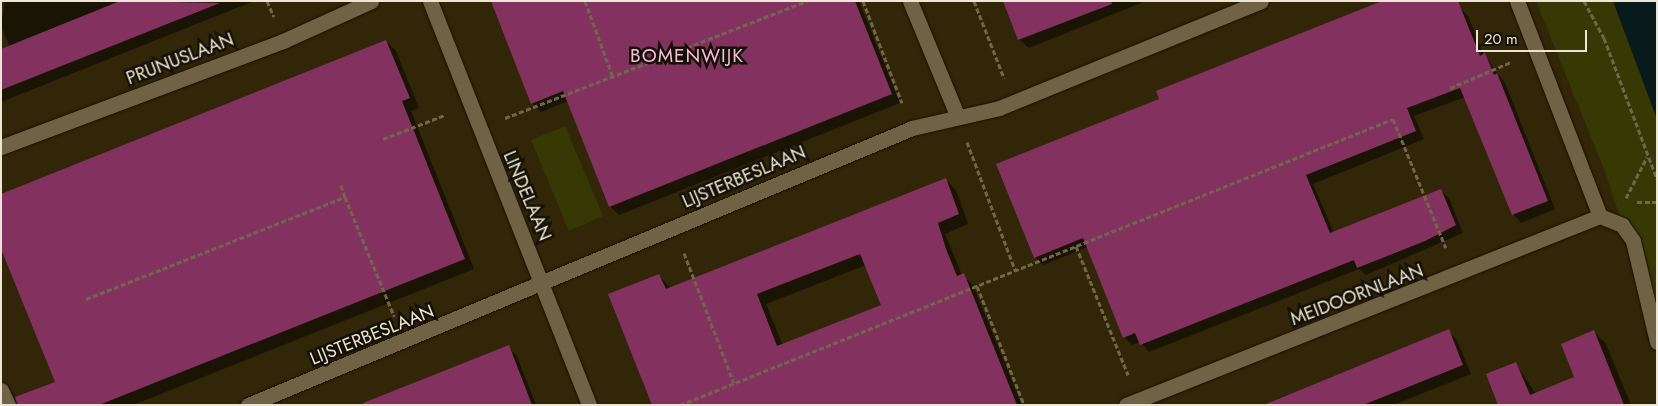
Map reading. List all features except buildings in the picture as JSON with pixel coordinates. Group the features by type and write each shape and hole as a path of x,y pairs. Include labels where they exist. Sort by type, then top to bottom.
{"street":[{"name":"PRUNUSLAAN","path":"1,147 283,40 371,1"},
{"name":"LINDELAAN","path":"430,1 469,106 543,283 589,405"},
{"path":"910,1 957,114"},
{"name":"LIJSTERBESLAAN","path":"248,405 405,343 912,128 957,114 1013,102 1261,1"},
{"path":"1517,1 1600,216 1622,225 1633,241 1657,342"},
{"name":"MEIDOORNLAAN","path":"1132,402 1457,276 1600,216"},
{"path":"1,390 8,405"}],"path":[{"path":"585,1 612,77"},
{"path":"478,128 807,1"},
{"path":"863,1 912,128"},
{"path":"974,1 1013,102"},
{"path":"1584,1 1604,38 1657,179"},
{"path":"1450,88 1536,52"},
{"path":"383,139 469,106"},
{"path":"957,114 1015,270"},
{"path":"680,405 1393,119 1457,276"},
{"path":"1647,156 1624,201 1657,202"},
{"path":"341,185 405,343"},
{"path":"86,299 345,197"},
{"path":"1076,246 1132,402"},
{"path":"683,250 734,383"},
{"path":"977,286 1024,405"}],"shaded area":[{"path":"1536,1 1613,1 1657,119 1657,325 1605,172"},
{"path":"1613,1 1657,1 1657,119"},
{"path":"565,126 603,216 569,231 531,140"}],"district":[{"name":"BOMENWIJK","path":"687,56"}]}
